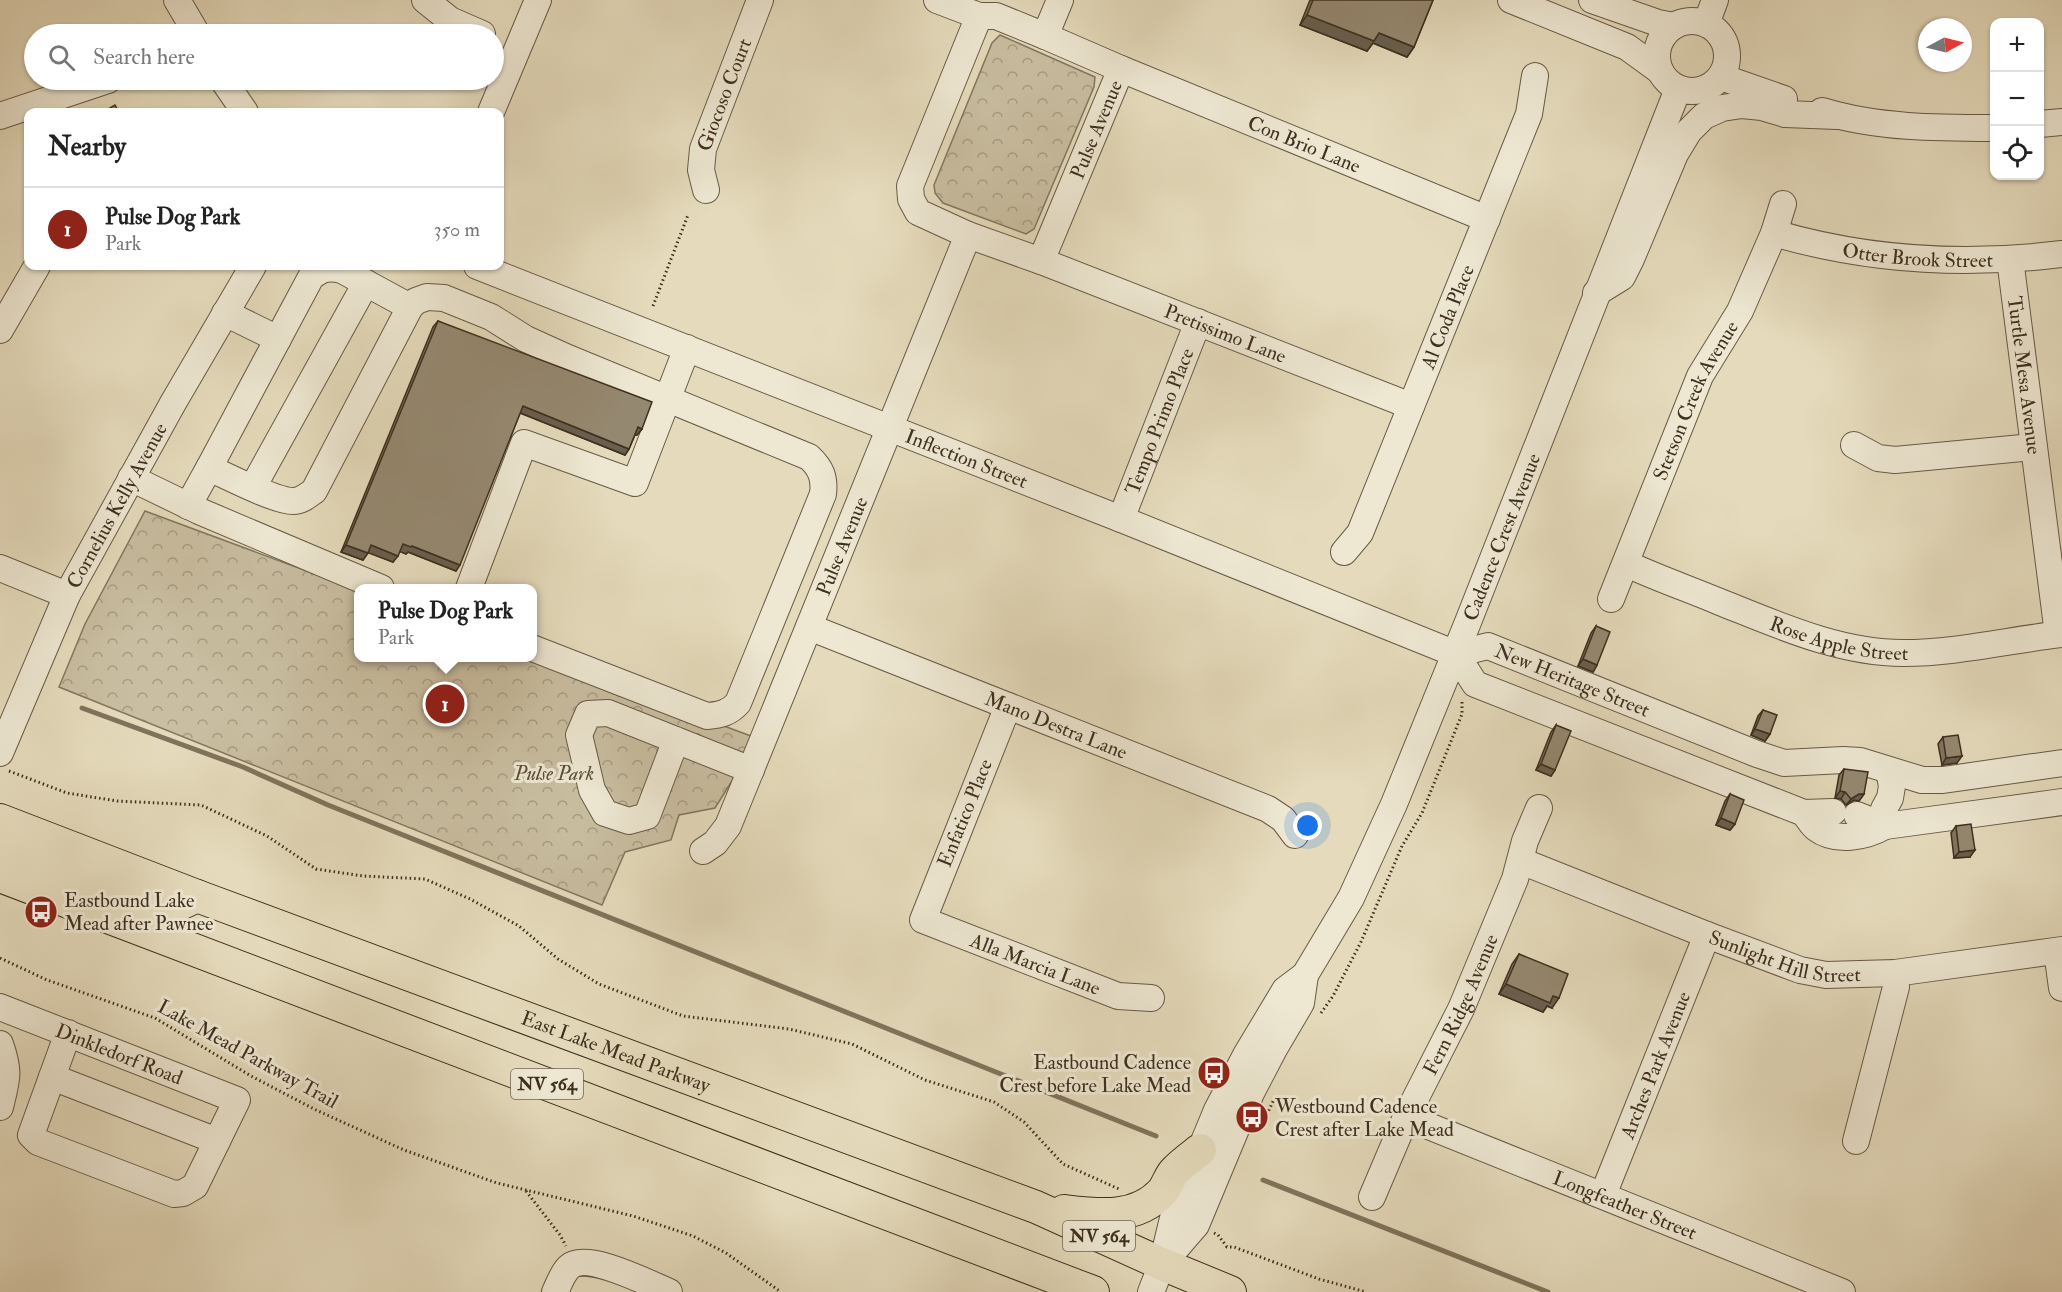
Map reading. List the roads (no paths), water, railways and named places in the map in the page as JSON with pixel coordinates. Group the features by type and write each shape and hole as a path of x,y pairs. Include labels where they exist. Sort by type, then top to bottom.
{"main road":[{"name":"East Lake Mead Parkway","path":"0,820 197,896 1036,1207 1157,1278 1230,1292"},
{"path":"0,848 133,901 157,907 178,905 197,896"},
{"name":"NV 564","path":"0,876 1093,1292"},
{"path":"1036,1207 1108,1215 1134,1211 1149,1203 1164,1190 1175,1171 1200,1150"}],"street":[{"path":"177,0 191,24"},
{"path":"425,0 450,20 459,24"},
{"path":"504,81 538,0"},
{"name":"Giocoso Court","path":"706,190 700,170 703,148 760,0"},
{"name":"Pulse Avenue","path":"937,0 979,16 996,16 1121,69 1041,261"},
{"path":"1045,36 1060,0"},
{"path":"1511,0 1627,47 1660,71"},
{"path":"1592,0 1658,23 1674,26"},
{"path":"1706,24 1714,0"},
{"path":"979,16 910,186 911,200 918,212 968,235 1041,261"},
{"path":"1697,21 1706,24 1718,32 1725,43 1726,66 1721,77 1712,86 1701,91 1689,92 1678,89 1664,78 1660,71 1657,51 1666,32 1674,26 1697,21"},
{"path":"504,44 517,50"},
{"name":"Con Brio Lane","path":"1121,69 1487,219"},
{"name":"Al Coda Place","path":"1344,552 1360,533 1487,219 1529,114 1535,76"},
{"path":"1721,77 1837,116"},
{"name":"Cadence Crest Avenue","path":"1157,1278 1174,1214 1217,1110 1246,1055 1285,990 1305,975 1351,898 1373,852 1456,654 1678,89"},
{"path":"33,108 81,90"},
{"path":"231,90 242,108"},
{"path":"493,108 500,90"},
{"path":"1596,293 1622,277 1675,154 1689,131 1704,116 1722,108 1742,105 1762,107 1785,114 1837,116 1951,128 1990,128"},
{"path":"0,116 24,111"},
{"path":"2044,124 2062,122"},
{"name":"Stetson Creek Avenue","path":"1611,599 1627,564 1700,376 1740,311 1774,233 1783,204"},
{"name":"Otter Brook Street","path":"1774,233 1825,247 1916,260 1986,261 2062,254"},
{"name":"Pulse Avenue","path":"703,850 715,843 728,826 968,235"},
{"name":"Turtle Mesa Avenue","path":"2010,259 2033,447 2060,634"},
{"name":"Pretissimo Lane","path":"1041,261 1411,406"},
{"path":"0,330 35,270"},
{"name":"Cornelius Kelly Avenue","path":"0,753 67,595 130,478 251,270"},
{"path":"188,506 311,277 320,270"},
{"path":"342,270 410,307"},
{"name":"Inflection Street","path":"487,270 890,427 1456,654"},
{"path":"253,487 366,283"},
{"path":"209,468 280,499 293,501 304,499 314,491 410,307 416,301 427,297 444,298 491,317 526,339 809,457 816,464 824,479 824,494 738,703 731,710 707,716 537,650"},
{"path":"225,313 278,339"},
{"name":"Tempo Primo Place","path":"1121,519 1198,322"},
{"path":"470,584 524,443 635,483 687,348"},
{"path":"1854,445 1878,458 1895,460 2033,447"},
{"path":"130,478 188,506 372,584"},
{"path":"804,542 837,556"},
{"name":"Rose Apple Street","path":"1627,564 1776,624 1826,641 1864,650 1902,653 1946,651 2060,634"},
{"path":"0,568 67,595"},
{"name":"Mano Destra Lane","path":"808,627 1268,809 1283,819 1295,835"},
{"name":"New Heritage Street","path":"1885,826 1845,813 1804,813 1476,684 1456,654 1488,646 1784,763 1802,764 1843,760 1867,763 1922,780 1942,780 2062,763"},
{"name":"Enfatico Place","path":"923,920 1008,706"},
{"path":"676,740 646,816 629,821 605,813 592,790 579,735 588,714 608,713 676,740 751,770"},
{"path":"1885,826 1884,809 1890,798 1892,786 1890,771"},
{"name":"New Heritage Street","path":"1804,813 1816,828 1835,836 1865,836 1885,826 2062,802"},
{"name":"Fern Ridge Avenue","path":"1372,1197 1406,1117 1461,1009 1521,861 1525,841 1539,808"},
{"name":"Sunlight Hill Street","path":"1521,861 1800,970 1826,975 1895,973 2060,950"},
{"name":"Alla Marcia Lane","path":"923,920 1118,996 1151,998"},
{"name":"Arches Park Avenue","path":"1603,1195 1707,935"},
{"path":"2060,950 2062,988"},
{"path":"1856,1141 1896,987 1895,973"},
{"name":"Cadence Crest Avenue","path":"1157,1278 1211,1229 1251,1093 1301,1002 1305,975"},
{"name":"Dinkledorf Road","path":"0,1007 237,1100 217,1141"},
{"path":"52,1077 217,1141 195,1186 183,1193 174,1194 38,1142 31,1135 52,1077 68,1033"},
{"path":"0,1044 7,1063 0,1107"},
{"name":"Longfeather Street","path":"1406,1117 1842,1292"},
{"path":"555,1292 570,1266 578,1263 607,1266 669,1292"}],"waterway":[{"path":"82,708 243,767 328,805 1156,1136"},
{"path":"1263,1180 1548,1292"}],"place":[{"name":"Pulse Dog Park","path":"445,704"},
{"name":"Eastbound Lake Mead after Pawnee","path":"41,912"},
{"name":"Eastbound Cadence Crest before Lake Mead","path":"1214,1073"},
{"name":"Westbound Cadence Crest after Lake Mead","path":"1252,1117"}],"park label":[{"name":"Pulse Park","path":"554,773"}]}
